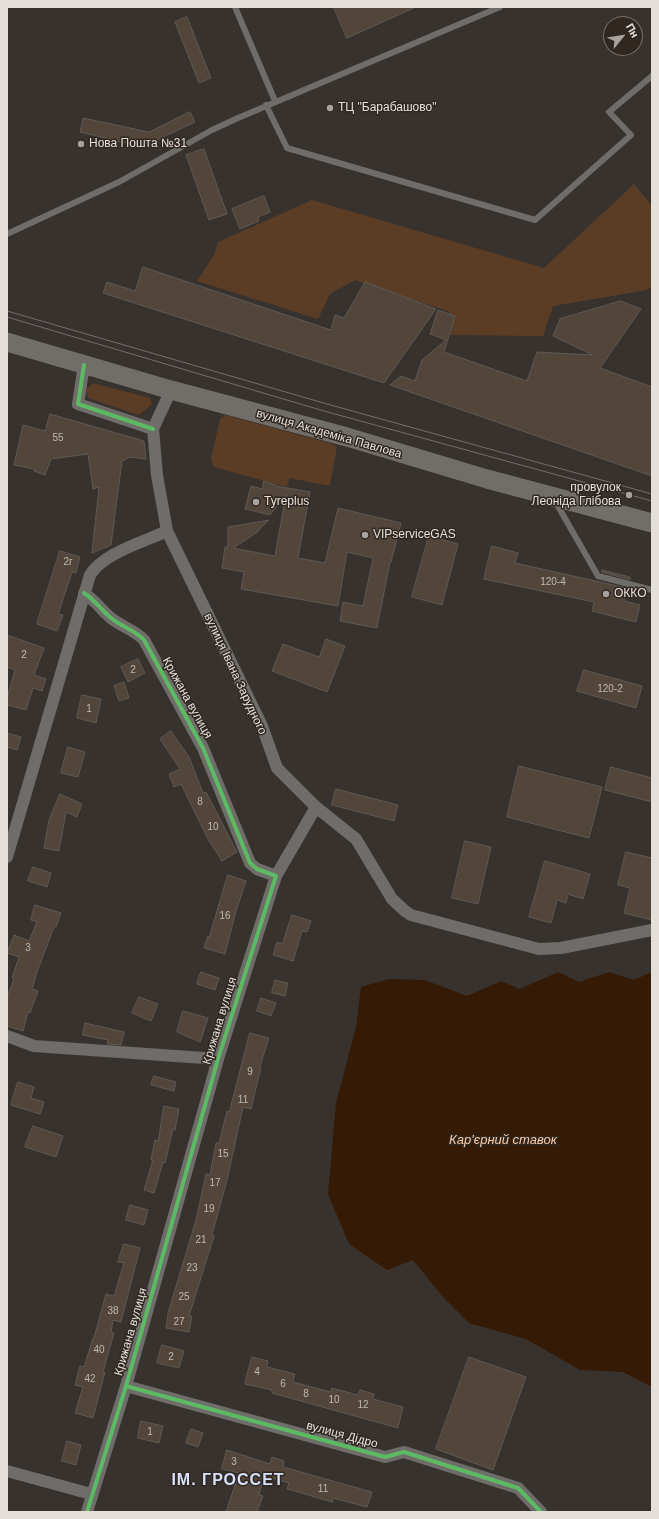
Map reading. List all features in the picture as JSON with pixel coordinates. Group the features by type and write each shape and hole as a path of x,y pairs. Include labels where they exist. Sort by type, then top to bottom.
{"main road":[{"name":"вулиця Академіка Павлова","path":"7,342 487,479 652,523"}],"street":[{"path":"84,365 78,404 153,429 171,390"},
{"name":"вулиця Івана Зарудного","path":"153,429 157,475 167,531 262,726 277,768 316,807 356,840 392,899 411,914 539,949 561,948 652,930"},
{"path":"7,858 90,575 98,564 115,554 167,531"},
{"name":"Крижана вулиця","path":"84,593 92,598 109,617 119,625 139,634 144,640 203,748 250,863 257,869 276,876 218,1059 126,1386 91,1494 87,1512"},
{"path":"276,876 316,807"},
{"name":"Крижана вулиця","path":"7,1036 34,1046 218,1059"},
{"name":"вулиця Дідро","path":"126,1386 385,1457 404,1452 518,1488 542,1512"},
{"path":"7,1471 91,1494"}],"lane":[{"path":"236,7 275,101"},
{"path":"7,234 118,182 212,130 266,105 500,7"},
{"path":"266,105 287,148 535,220 631,135 609,112 652,76"},
{"path":"552,496 598,576 652,590"}],"shaded area":[{"path":"634,184 652,206 652,286 647,290 553,306 543,336 443,335 450,312 355,280 330,294 318,319 197,281 214,255 218,242 312,200 544,268"},
{"path":"93,383 150,398 152,404 139,415 88,398 86,390"},
{"path":"225,415 329,443 337,447 330,486 290,478 287,487 214,467 211,459 220,419"}],"water":[{"name":"Кар'єрний ставок","path":"558,972 579,982 609,972 634,980 652,972 652,1387 623,1372 580,1370 526,1339 469,1323 443,1297 413,1260 387,1270 349,1244 328,1194 336,1103 356,1027 361,987 389,979 425,980 467,996 501,981 520,989"}],"building":[{"path":"334,7 416,7 347,38"},
{"path":"187,17 211,78 199,83 175,22"},
{"path":"190,112 195,122 142,147 80,132 83,118 149,132"},
{"path":"204,149 227,214 209,220 186,155"},
{"path":"264,196 270,212 258,217 259,221 240,229 232,209"},
{"path":"143,267 331,330 335,315 344,318 365,282 436,309 384,383 103,293 107,282 135,291"},
{"path":"621,301 641,309 600,368 652,387 652,476 390,385 401,376 415,381 422,360 446,340 430,334 438,310 455,316 444,352 527,381 537,352 593,355 553,336 560,319"},
{"path":"50,414 144,441 146,459 130,457 122,461 111,545 92,553 99,487 93,489 88,454 51,459 45,475 34,471 34,469 14,465 23,425 45,431"},
{"path":"264,481 276,486 310,492 298,558 325,563 338,508 401,523 390,562 377,628 340,621 343,602 363,606 373,558 347,552 338,606 241,589 244,572 222,568 225,547 228,547 228,527 269,520 256,533 233,548 275,556 286,494 270,515 245,509 251,486 262,489"},
{"path":"429,536 458,544 442,605 412,597"},
{"path":"492,546 518,553 515,563 627,588 624,601 640,605 636,622 592,611 594,602 484,579"},
{"path":"60,551 80,557 76,573 72,572 58,614 63,615 57,631 37,624"},
{"path":"602,570 630,577 630,580 602,572"},
{"path":"7,635 44,648 34,675 46,679 42,691 33,688 26,710 7,705 7,698 15,670 7,667"},
{"path":"326,639 345,646 327,692 272,671 283,644 319,657"},
{"path":"138,659 145,673 128,682 121,667"},
{"path":"584,670 642,686 636,708 577,691"},
{"path":"124,682 129,698 119,701 114,686"},
{"path":"82,695 101,699 96,723 77,718"},
{"path":"171,731 189,757 203,793 206,792 237,852 222,861 208,839 181,784 174,787 169,774 180,769 160,739"},
{"path":"7,733 21,737 17,750 7,747"},
{"path":"68,747 85,752 78,777 61,773"},
{"path":"519,766 602,787 589,838 507,817"},
{"path":"611,767 652,778 652,802 605,790"},
{"path":"336,789 398,805 394,821 332,805"},
{"path":"60,794 82,804 77,817 66,812 59,851 44,848 49,820"},
{"path":"465,841 491,847 478,904 452,898"},
{"path":"626,852 652,858 652,920 624,913 630,888 618,885"},
{"path":"545,861 590,874 583,899 568,894 566,903 557,900 551,923 529,917"},
{"path":"33,867 51,873 47,887 28,881"},
{"path":"228,875 246,881 236,911 225,954 204,948 208,936 209,937"},
{"path":"35,905 61,913 56,927 54,927 37,972 32,989 38,991 30,1013 28,1012 23,1031 7,1026 7,998 14,979 12,978 19,957 7,953 14,935 29,941 37,922 31,920"},
{"path":"292,915 311,921 307,932 302,931 293,961 273,955 277,942 282,944"},
{"path":"201,972 219,978 215,990 197,984"},
{"path":"275,980 288,983 285,996 272,993"},
{"path":"139,997 158,1004 151,1021 132,1013"},
{"path":"261,998 276,1003 271,1016 257,1011"},
{"path":"183,1011 208,1018 200,1042 177,1032"},
{"path":"85,1023 124,1032 121,1045 107,1044 108,1040 83,1035"},
{"path":"250,1033 269,1038 260,1066 251,1109 243,1107 227,1180 212,1235 214,1236 189,1316 192,1316 189,1332 166,1328 168,1313 196,1220 206,1174 210,1175 216,1143 219,1143 227,1111 229,1112"},
{"path":"154,1076 176,1082 174,1091 151,1085"},
{"path":"18,1082 34,1087 31,1098 44,1102 40,1114 11,1105"},
{"path":"164,1106 179,1109 175,1130 173,1129 165,1163 163,1162 154,1193 144,1190 153,1160 151,1160 155,1140 158,1141"},
{"path":"33,1126 63,1136 56,1157 25,1147"},
{"path":"130,1205 148,1210 144,1225 126,1220"},
{"path":"124,1244 140,1248 121,1322 113,1320 111,1332 114,1333 103,1372 105,1372 93,1418 75,1413 83,1387 75,1385 80,1366 84,1367 94,1338 106,1294 114,1296 124,1263 118,1262"},
{"path":"162,1345 184,1351 179,1368 157,1363"},
{"path":"252,1357 268,1361 267,1367 295,1374 293,1382 331,1392 332,1388 358,1395 360,1390 374,1394 373,1399 403,1407 398,1428 272,1393 272,1390 245,1384"},
{"path":"469,1357 526,1377 493,1470 436,1449"},
{"path":"141,1421 163,1426 159,1443 138,1438"},
{"path":"191,1429 203,1433 198,1447 186,1443"},
{"path":"67,1441 81,1445 76,1465 62,1461"},
{"path":"227,1450 270,1464 272,1457 284,1461 283,1467 372,1492 367,1507 333,1498 332,1502 287,1489 289,1483 264,1476 259,1495 263,1496 257,1512 226,1512 239,1473 222,1469"}],"tram line":[{"path":"7,311 327,404 652,494"},
{"path":"7,317 324,411 652,501"}],"cycle path":[{"path":"84,365 78,404 153,429"},
{"path":"84,593 111,618 144,640 203,748 250,863 257,869 276,876 218,1059 126,1386 87,1512"},
{"path":"126,1386 385,1457 404,1452 518,1488 541,1512"}],"place":[{"name":"ТЦ \"Барабашово\"","path":"330,108"},
{"name":"Нова Пошта №31","path":"81,144"},
{"name":"провулок Леоніда Глібова","path":"629,495"},
{"name":"Tyreplus","path":"256,502"},
{"name":"VIPserviceGAS","path":"365,535"},
{"name":"ОККО","path":"606,594"}],"district":[{"name":"ІМ. ГРОССЕТ","path":"228,1481"}]}
